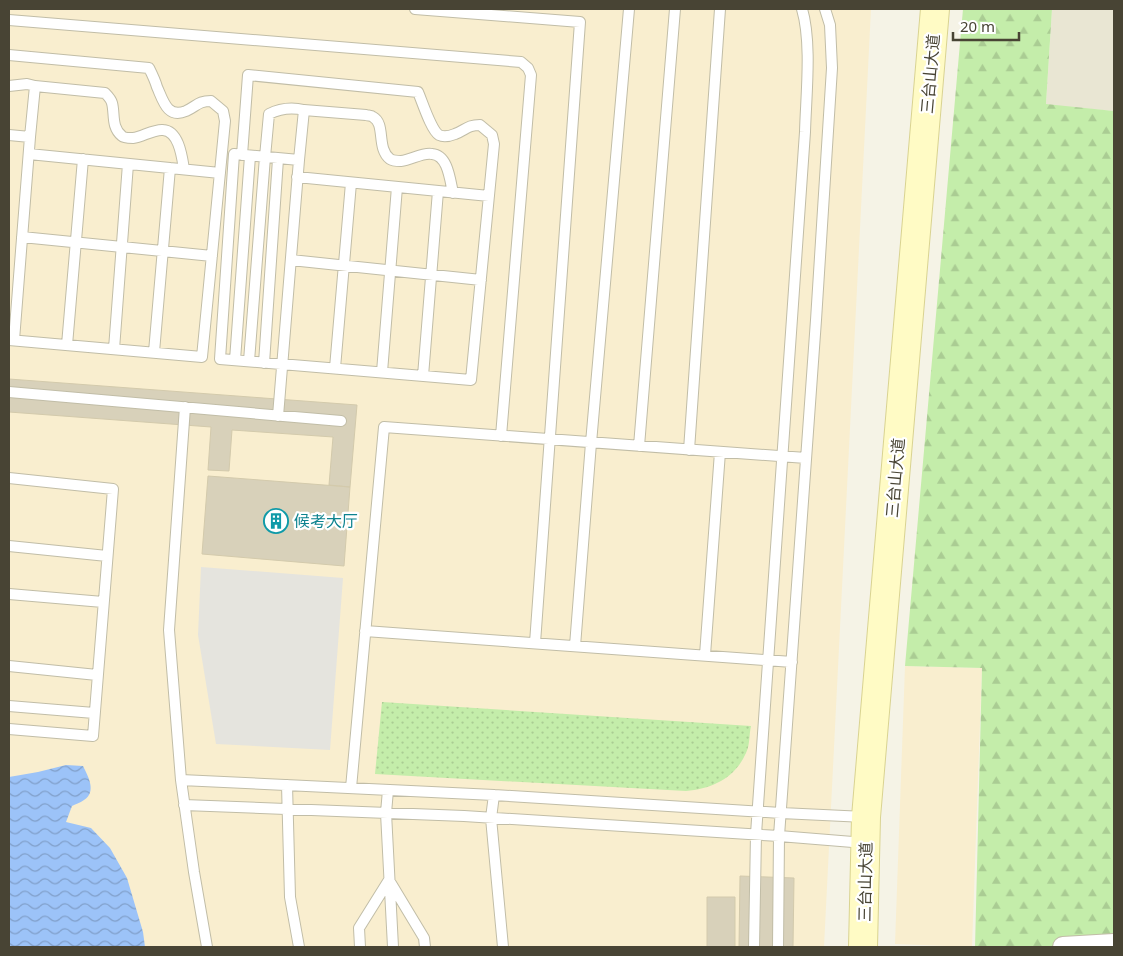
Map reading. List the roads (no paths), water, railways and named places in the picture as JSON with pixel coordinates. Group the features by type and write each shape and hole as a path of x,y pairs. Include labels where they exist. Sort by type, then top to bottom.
{"main road":[{"name":"三台山大道","path":"863,947 866,830 935,9"}],"street":[{"path":"1063,947 1114,944"}],"lane":[{"path":"416,9 580,22 535,643"},
{"path":"575,646 629,9"},
{"path":"639,446 674,9"},
{"path":"689,450 720,9"},
{"path":"754,947 756,834 805,132 807,53 802,9"},
{"path":"778,947 779,836 832,68 830,25 825,9"},
{"path":"9,20 521,62 528,68 531,75 501,436"},
{"path":"9,54 149,68 164,104 170,111 184,111 202,101 212,101 223,111 226,121 202,356 11,340 35,86"},
{"path":"235,360 246,155 248,75 418,92 432,128 439,134 453,135 471,125 480,125 492,135 494,144 471,380 220,359 234,154 246,155 265,157 278,159 299,160"},
{"path":"9,86 27,84 105,93 111,100 115,127 122,136 135,138 163,130 172,134 178,144 184,169"},
{"path":"249,361 270,114 279,109 295,108 374,117 379,123 384,151 390,160 403,161 432,153 440,157 447,168 453,193"},
{"path":"278,416 304,110"},
{"path":"9,140 9,135 30,137"},
{"path":"29,154 220,173"},
{"path":"67,345 83,159"},
{"path":"264,362 278,159"},
{"path":"114,349 128,164"},
{"path":"154,352 170,168"},
{"path":"297,177 489,196"},
{"path":"335,368 351,183"},
{"path":"382,372 397,187"},
{"path":"423,376 438,191"},
{"path":"22,237 212,256"},
{"path":"291,260 481,280"},
{"path":"9,392 341,421"},
{"path":"185,408 169,630 180,780 207,947"},
{"path":"351,788 384,428 806,458"},
{"path":"705,655 720,452"},
{"path":"9,478 112,489 93,736 9,729"},
{"path":"9,546 107,556"},
{"path":"9,594 103,602"},
{"path":"365,631 792,662"},
{"path":"9,666 97,675"},
{"path":"9,706 94,713"},
{"path":"180,780 494,794 758,811 781,813 866,830"},
{"path":"287,785 290,897 299,947"},
{"path":"388,790 386,814 393,947"},
{"path":"494,794 491,818 503,947"},
{"path":"184,805 491,818 779,836 866,830"},
{"path":"360,947 359,928 390,880"},
{"path":"390,880 424,938 425,947"}],"water":[{"path":"66,765 83,766 91,788 88,797 72,806 66,822 91,828 110,848 127,878 143,932 145,947 9,947 9,777"}],"place":[{"name":"候考大厅","path":"276,521"}]}
